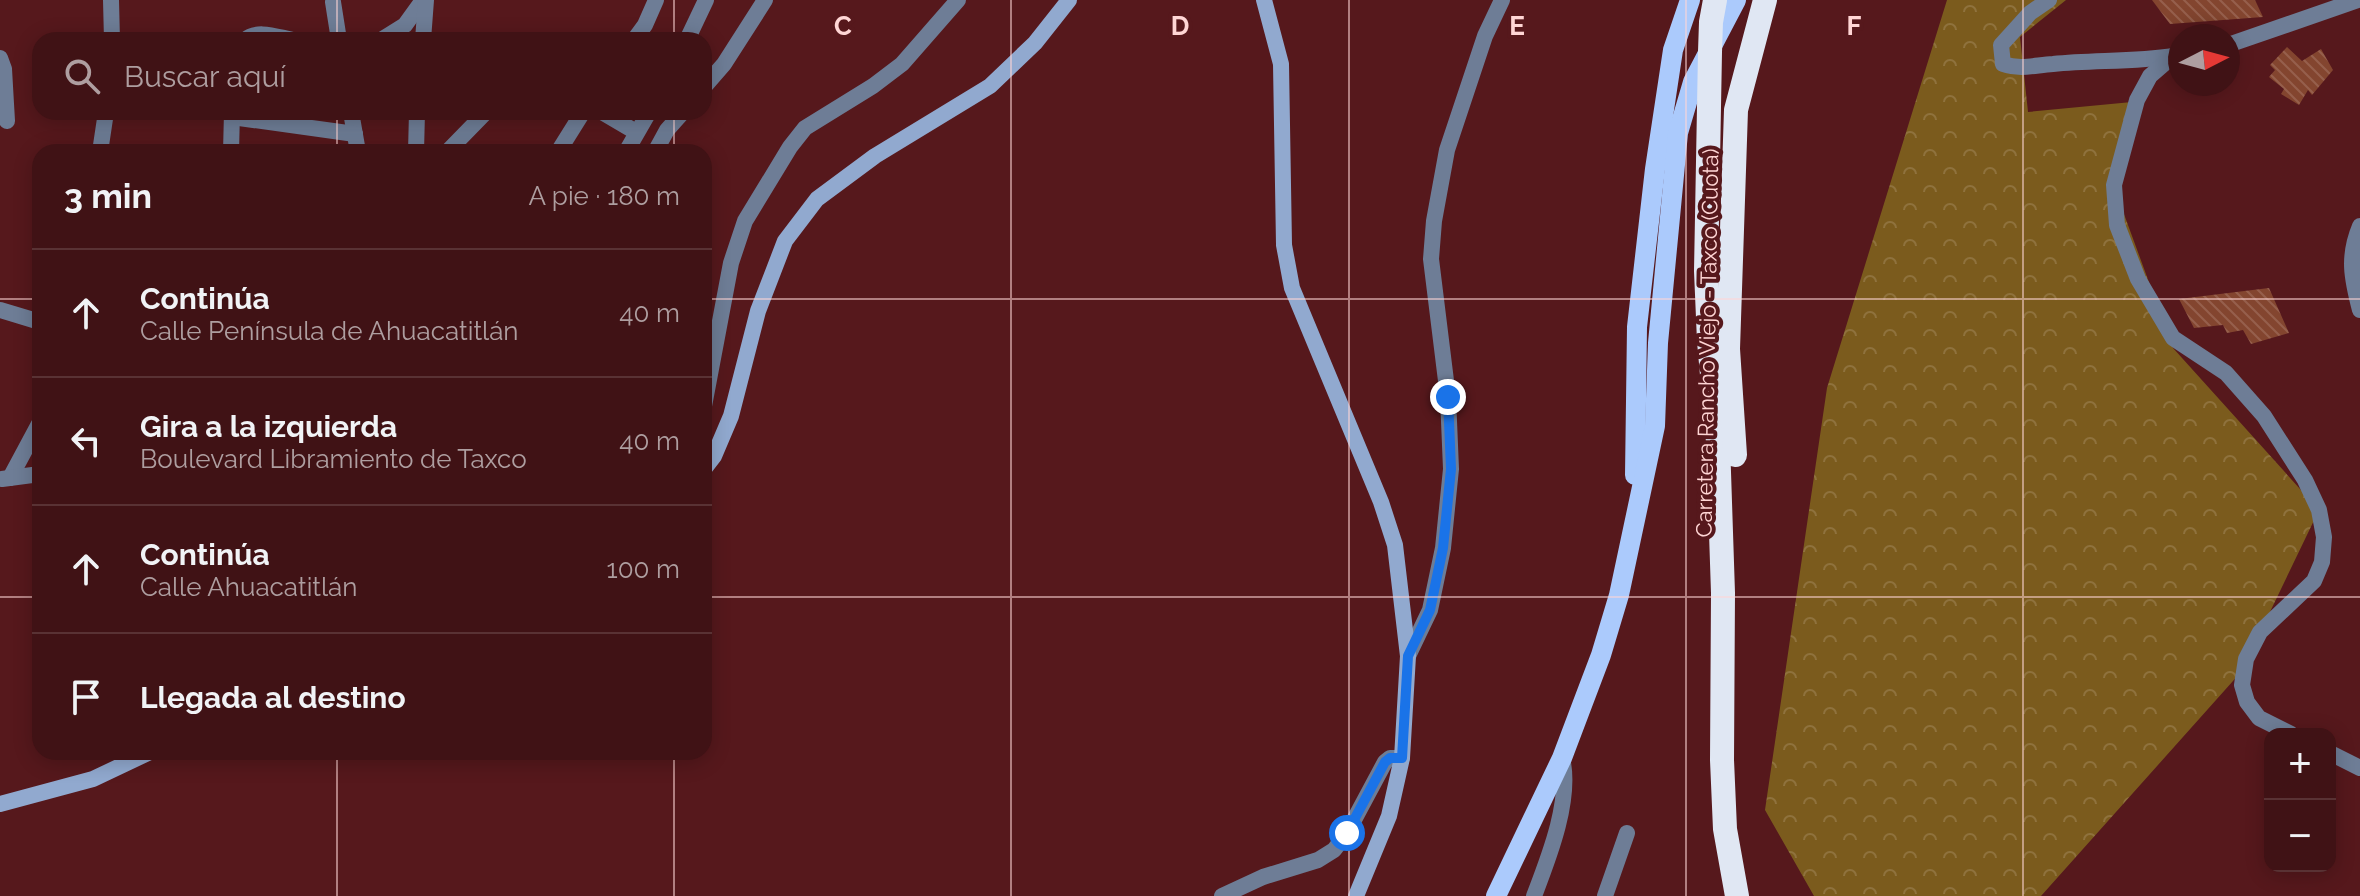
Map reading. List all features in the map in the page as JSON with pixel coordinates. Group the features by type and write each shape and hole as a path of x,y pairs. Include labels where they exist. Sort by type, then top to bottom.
{"highway":[{"name":"Carretera Rancho Viejo - Taxco (Cuota)","path":"1715,0 1710,52 1706,271 1718,442 1725,829 1737,896"},
{"name":"Carretera Rancho Viejo - Taxco (Cuota)","path":"1723,593 1734,525 1735,441 1728,349 1736,110 1765,0"}],"main road":[{"path":"712,459 731,416 758,311 785,241 817,199 875,156 990,86 1035,43 1069,0"},
{"path":"1264,0 1281,64 1284,245 1292,288 1381,502 1395,545 1408,656 1402,758 1389,816 1356,896"},
{"path":"1635,519 1637,327 1655,169 1673,50 1690,0"},
{"path":"1496,896 1562,758 1601,655 1619,595 1655,426 1662,297 1678,133 1693,82 1736,0"},
{"path":"0,804 93,779 133,760"}],"street":[{"path":"111,0 112,32"},
{"path":"394,32 405,25 424,0"},
{"path":"423,32 424,0"},
{"path":"640,32 656,0"},
{"path":"691,32 706,0"},
{"path":"712,367 736,249 745,221 790,147 805,128 902,64 958,0"},
{"path":"1408,656 1430,610 1443,548 1451,469 1448,397 1431,259 1434,221 1447,150 1485,36 1502,0"},
{"path":"2049,0 2030,13 2001,45 2003,64 2016,69 2168,57"},
{"path":"2240,41 2358,0"},
{"path":"333,2 338,32"},
{"path":"712,78 761,5"},
{"path":"0,58 4,69 7,121"},
{"path":"2168,62 2150,76 2137,100 2114,185 2117,225 2138,279 2173,338 2226,373 2264,416 2305,480 2319,510 2324,537 2322,562 2314,581 2260,632 2246,659 2242,685 2247,702 2259,718 2279,728"},
{"path":"101,144 105,120"},
{"path":"231,144 232,120"},
{"path":"269,120 355,134"},
{"path":"352,120 357,144"},
{"path":"416,144 417,120"},
{"path":"455,144 478,120"},
{"path":"563,144 578,120"},
{"path":"616,120 636,132"},
{"path":"630,144 644,120"},
{"path":"659,144 676,120"},
{"path":"2360,226 2351,252 2353,284 2360,310"},
{"path":"0,310 32,320"},
{"path":"5,478 32,435"},
{"path":"5,478 32,475"},
{"path":"2336,756 2360,768"},
{"path":"1222,896 1263,877 1318,860 1334,850 1347,833 1385,762 1390,758 1402,758"},
{"path":"1534,896 1566,784 1562,758"},
{"path":"1605,896 1627,833"}],"green space":[{"path":"1947,0 2066,0 2020,37 2028,112 2132,102 2117,195 2173,348 2319,510 2241,672 2041,896 1814,896 1765,810 1827,388"}],"building":[{"path":"2152,0 2255,0 2263,17 2170,24"},
{"path":"2287,47 2302,61 2321,49 2333,70 2312,95 2308,90 2299,105 2281,94 2284,89 2269,77 2275,70 2270,65"},
{"path":"2269,288 2289,333 2251,344 2243,330 2227,333 2223,325 2194,328 2179,299"}],"route":[{"path":"1347,833 1385,762 1390,758 1402,758 1408,656 1430,610 1443,548 1451,469 1448,397"}]}
